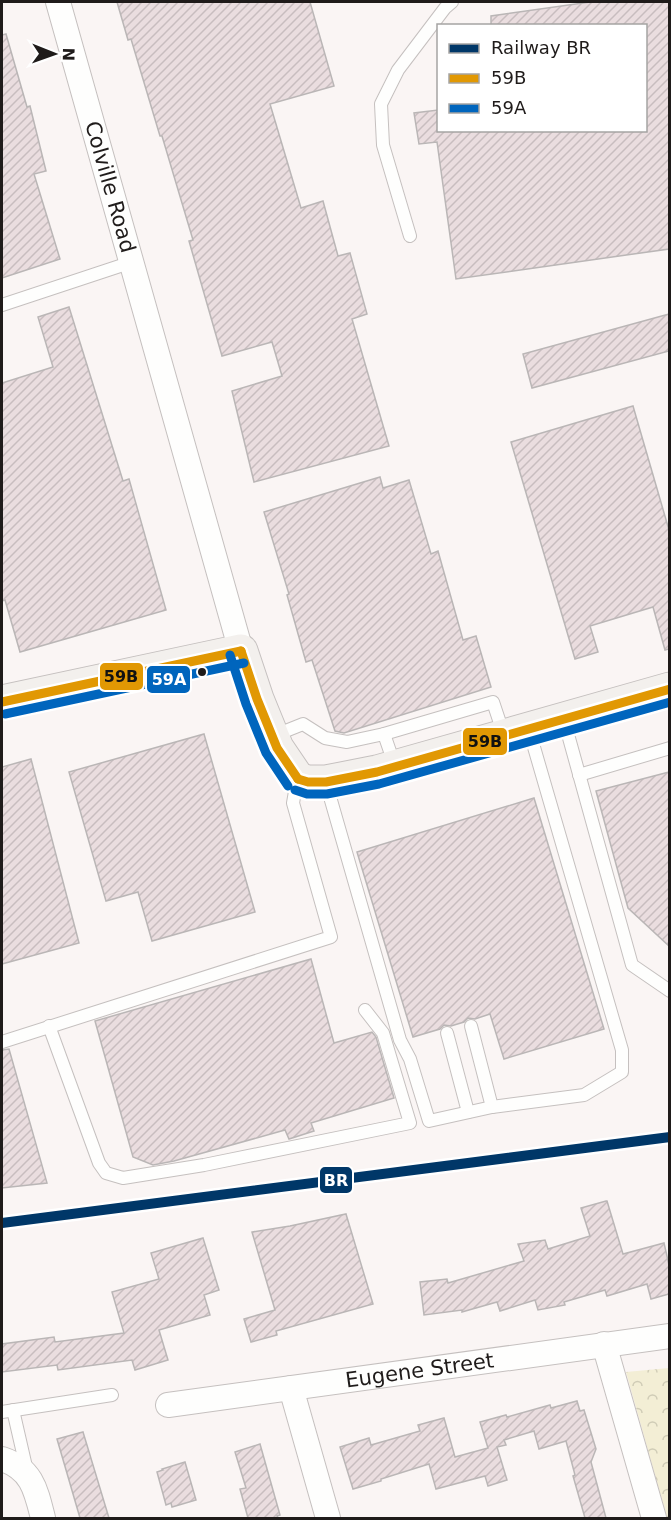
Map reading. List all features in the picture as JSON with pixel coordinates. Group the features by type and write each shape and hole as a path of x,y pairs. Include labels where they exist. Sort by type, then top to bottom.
{"street":[{"name":"Colville Road","path":"58,2 241,651 276,748 312,781"},
{"path":"2,702 241,651"},
{"path":"312,781 395,768 669,689"},
{"name":"Eugene Street","path":"168,1405 669,1336"},
{"path":"604,1344 654,1518"},
{"path":"291,1388 328,1518"},
{"path":"2,1459 13,1463 28,1475 43,1518"}],"lane":[{"path":"410,236 383,145 381,104 398,70 452,2"},
{"path":"2,305 132,262"},
{"path":"272,736 303,724 325,738 347,742 384,734 493,702 516,733 622,1050 622,1072 584,1095 492,1107 429,1121 410,1059 400,1040 312,781"},
{"path":"564,719 632,965 669,991"},
{"path":"384,734 395,768"},
{"path":"579,775 669,748"},
{"path":"2,1042 331,937 293,803 312,781"},
{"path":"49,1026 99,1163 106,1173 123,1179 410,1123 382,1033 365,1010"},
{"path":"471,1026 492,1107"},
{"path":"447,1033 468,1112"},
{"path":"28,1475 7,1411 112,1395"}],"green space":[{"path":"669,1368 670,1518 667,1518 626,1372"}],"building":[{"path":"117,2 310,2 334,86 270,104 301,208 323,201 338,256 350,253 367,314 352,319 389,446 254,482 232,391 282,376 272,342 222,356 189,241 193,240 162,136 160,136 131,39 128,40"},
{"path":"590,2 669,2 669,249 456,279 437,142 419,144 414,113 437,110 437,132 647,132 647,24 491,24 491,16"},
{"path":"6,34 27,107 30,106 46,171 34,174 60,259 2,278 2,35"},
{"path":"69,307 123,481 129,479 166,610 20,652 5,600 2,601 2,383 53,367 38,317"},
{"path":"669,314 669,351 532,388 523,354"},
{"path":"633,406 669,530 669,649 665,650 653,607 590,626 598,652 575,659 511,442"},
{"path":"380,477 383,488 409,480 431,554 438,551 463,640 476,636 491,687 344,733 335,731 312,660 306,662 287,595 289,594 264,512"},
{"path":"204,734 255,912 152,941 138,892 106,901 69,772"},
{"path":"31,759 79,943 2,964 2,767"},
{"path":"669,772 669,946 628,908 596,791"},
{"path":"534,798 604,1029 504,1059 490,1014 475,1019 468,1018 464,1022 451,1026 444,1025 440,1029 413,1037 357,852"},
{"path":"311,959 334,1043 372,1032 376,1037 394,1098 311,1123 314,1131 289,1139 285,1130 153,1165 133,1157 95,1021"},
{"path":"9,1049 47,1183 2,1188 2,1050"},
{"path":"607,1201 623,1254 664,1243 669,1265 669,1294 651,1299 647,1284 607,1296 605,1290 564,1302 565,1305 538,1310 535,1300 500,1311 497,1302 462,1312 462,1310 424,1315 420,1282 447,1279 448,1283 524,1261 518,1244 545,1240 548,1249 590,1236 581,1208"},
{"path":"346,1214 373,1304 276,1331 277,1335 251,1342 244,1319 275,1310 252,1232"},
{"path":"203,1238 219,1290 204,1295 210,1315 159,1330 168,1360 135,1370 132,1360 58,1370 57,1365 2,1372 2,1344 54,1337 55,1342 124,1333 112,1292 159,1279 151,1253"},
{"path":"577,1401 580,1411 584,1410 596,1449 591,1462 606,1518 585,1518 566,1441 539,1449 534,1431 504,1440 506,1445 497,1447 507,1480 488,1486 485,1476 436,1489 429,1464 353,1489 340,1447 369,1438 371,1445 420,1431 418,1425 444,1418 455,1457 488,1448 480,1422 550,1405 551,1408"},
{"path":"83,1432 109,1518 80,1518 57,1439"},
{"path":"260,1444 280,1515 277,1516 278,1518 248,1518 240,1489 246,1488 235,1452"},
{"path":"185,1462 196,1500 172,1507 171,1503 166,1505 157,1472"}],"rail line":[{"name":"BR","path":"2,1223 670,1137"}],"transit line":[{"name":"59B","path":"241,651 277,748 298,779"},
{"name":"59B","path":"2,702 241,651"},
{"name":"59A","path":"230,655 246,704 266,753 288,786"},
{"name":"59A","path":"5,714 244,663"},
{"name":"59B","path":"298,779 308,782 326,782 377,772 670,689"},
{"name":"59A","path":"295,790 307,794 327,794 379,784 670,702"}]}
